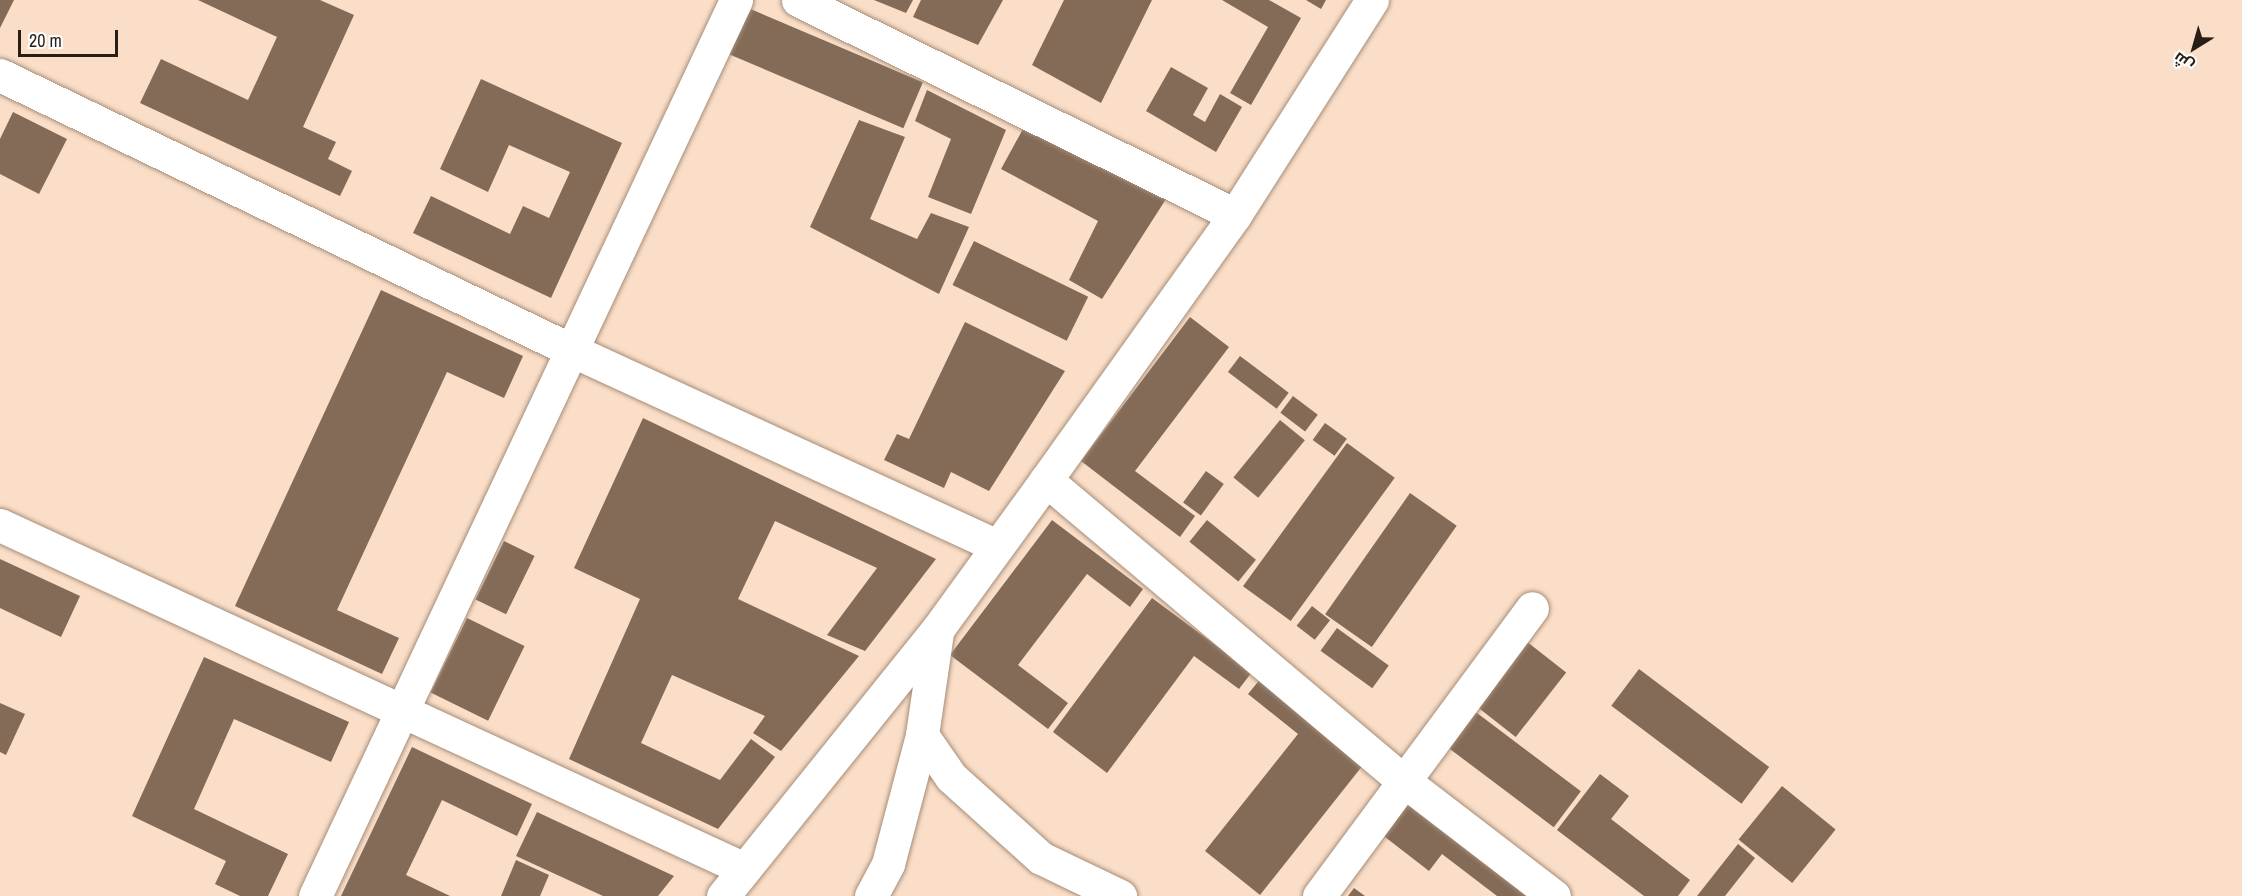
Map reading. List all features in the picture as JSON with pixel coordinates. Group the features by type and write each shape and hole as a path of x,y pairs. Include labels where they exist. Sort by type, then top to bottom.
{"street":[{"path":"315,896 736,0"},
{"path":"798,0 1235,215"},
{"path":"723,896 937,630 1046,480 1235,215 1372,0"},
{"path":"0,75 573,351 997,546"},
{"path":"1046,480 1404,781 1554,896"},
{"path":"0,525 744,869"},
{"path":"1318,896 1532,608"},
{"path":"871,896 888,864 922,735 937,630"},
{"path":"922,735 951,777 1041,858 1120,896"}],"building":[{"path":"0,0 14,0 0,28"},
{"path":"198,0 320,0 354,15 303,127 336,142 328,159 352,171 340,196 140,103 161,59 248,100 277,37"},
{"path":"874,0 913,0 906,13"},
{"path":"921,0 1003,0 978,45 913,17"},
{"path":"1064,0 1152,0 1101,103 1032,65"},
{"path":"1222,0 1269,0 1301,18 1251,105 1230,93 1268,27"},
{"path":"1306,0 1326,0 1321,9"},
{"path":"748,8 923,82 903,128 728,54"},
{"path":"1171,67 1208,88 1193,115 1205,122 1220,94 1242,107 1216,152 1146,111"},
{"path":"481,79 622,143 551,298 413,233 431,196 510,234 523,206 549,218 570,172 509,145 488,192 440,169"},
{"path":"927,90 1006,130 971,214 928,197 951,139 915,121"},
{"path":"13,112 67,139 39,194 0,174 0,139"},
{"path":"859,120 905,137 870,219 917,239 931,213 969,227 939,294 810,227"},
{"path":"1023,129 1166,199 1102,299 1069,280 1098,221 1001,169"},
{"path":"974,241 1088,297 1067,341 953,285"},
{"path":"381,290 523,356 504,398 447,372 337,610 399,638 382,674 235,606"},
{"path":"1190,317 1229,347 1135,471 1195,516 1180,537 1081,461"},
{"path":"965,322 1065,371 989,491 951,472 944,488 884,460 897,434 909,439"},
{"path":"1240,356 1289,393 1277,409 1228,372"},
{"path":"1293,396 1318,415 1305,431 1280,413"},
{"path":"643,418 936,559 865,651 827,635 877,568 775,521 738,599 859,656 781,751 753,733 765,716 672,675 641,743 720,780 751,739 775,757 718,829 569,759 640,599 574,568"},
{"path":"1280,420 1305,440 1258,498 1233,478"},
{"path":"1325,423 1347,439 1334,456 1313,440"},
{"path":"1347,443 1395,478 1291,621 1243,586"},
{"path":"1206,471 1224,484 1201,515 1183,503"},
{"path":"1410,493 1457,526 1372,647 1325,614"},
{"path":"1052,520 1143,589 1130,607 1087,574 1018,665 1068,703 1048,729 950,655"},
{"path":"1207,520 1256,560 1238,581 1189,542"},
{"path":"504,541 535,556 506,614 476,599"},
{"path":"0,559 80,596 61,637 0,608"},
{"path":"1152,598 1252,672 1239,689 1194,656 1107,773 1053,732"},
{"path":"1312,606 1330,620 1315,640 1297,626"},
{"path":"467,618 525,646 488,721 431,693"},
{"path":"1337,628 1389,666 1372,688 1321,651"},
{"path":"1526,641 1566,672 1516,737 1476,706"},
{"path":"204,657 349,722 331,762 234,719 194,809 288,854 268,896 240,896 215,884 226,861 132,816"},
{"path":"1639,669 1769,767 1741,804 1611,706"},
{"path":"1262,677 1367,760 1260,895 1205,851 1298,734 1248,694"},
{"path":"0,703 25,714 6,755 0,752"},
{"path":"1473,710 1581,791 1554,827 1446,746"},
{"path":"412,747 532,804 517,836 442,800 406,875 450,896 341,896"},
{"path":"1600,774 1629,796 1611,819 1690,880 1678,896 1644,896 1557,830"},
{"path":"1782,786 1836,829 1792,883 1739,840"},
{"path":"1404,793 1540,896 1497,896 1442,854 1429,871 1376,830"},
{"path":"537,812 674,876 658,896 603,896 516,856"},
{"path":"1738,844 1755,858 1725,896 1697,896"},
{"path":"516,860 549,875 540,896 501,896"},
{"path":"1354,888 1365,896 1348,896"}]}
